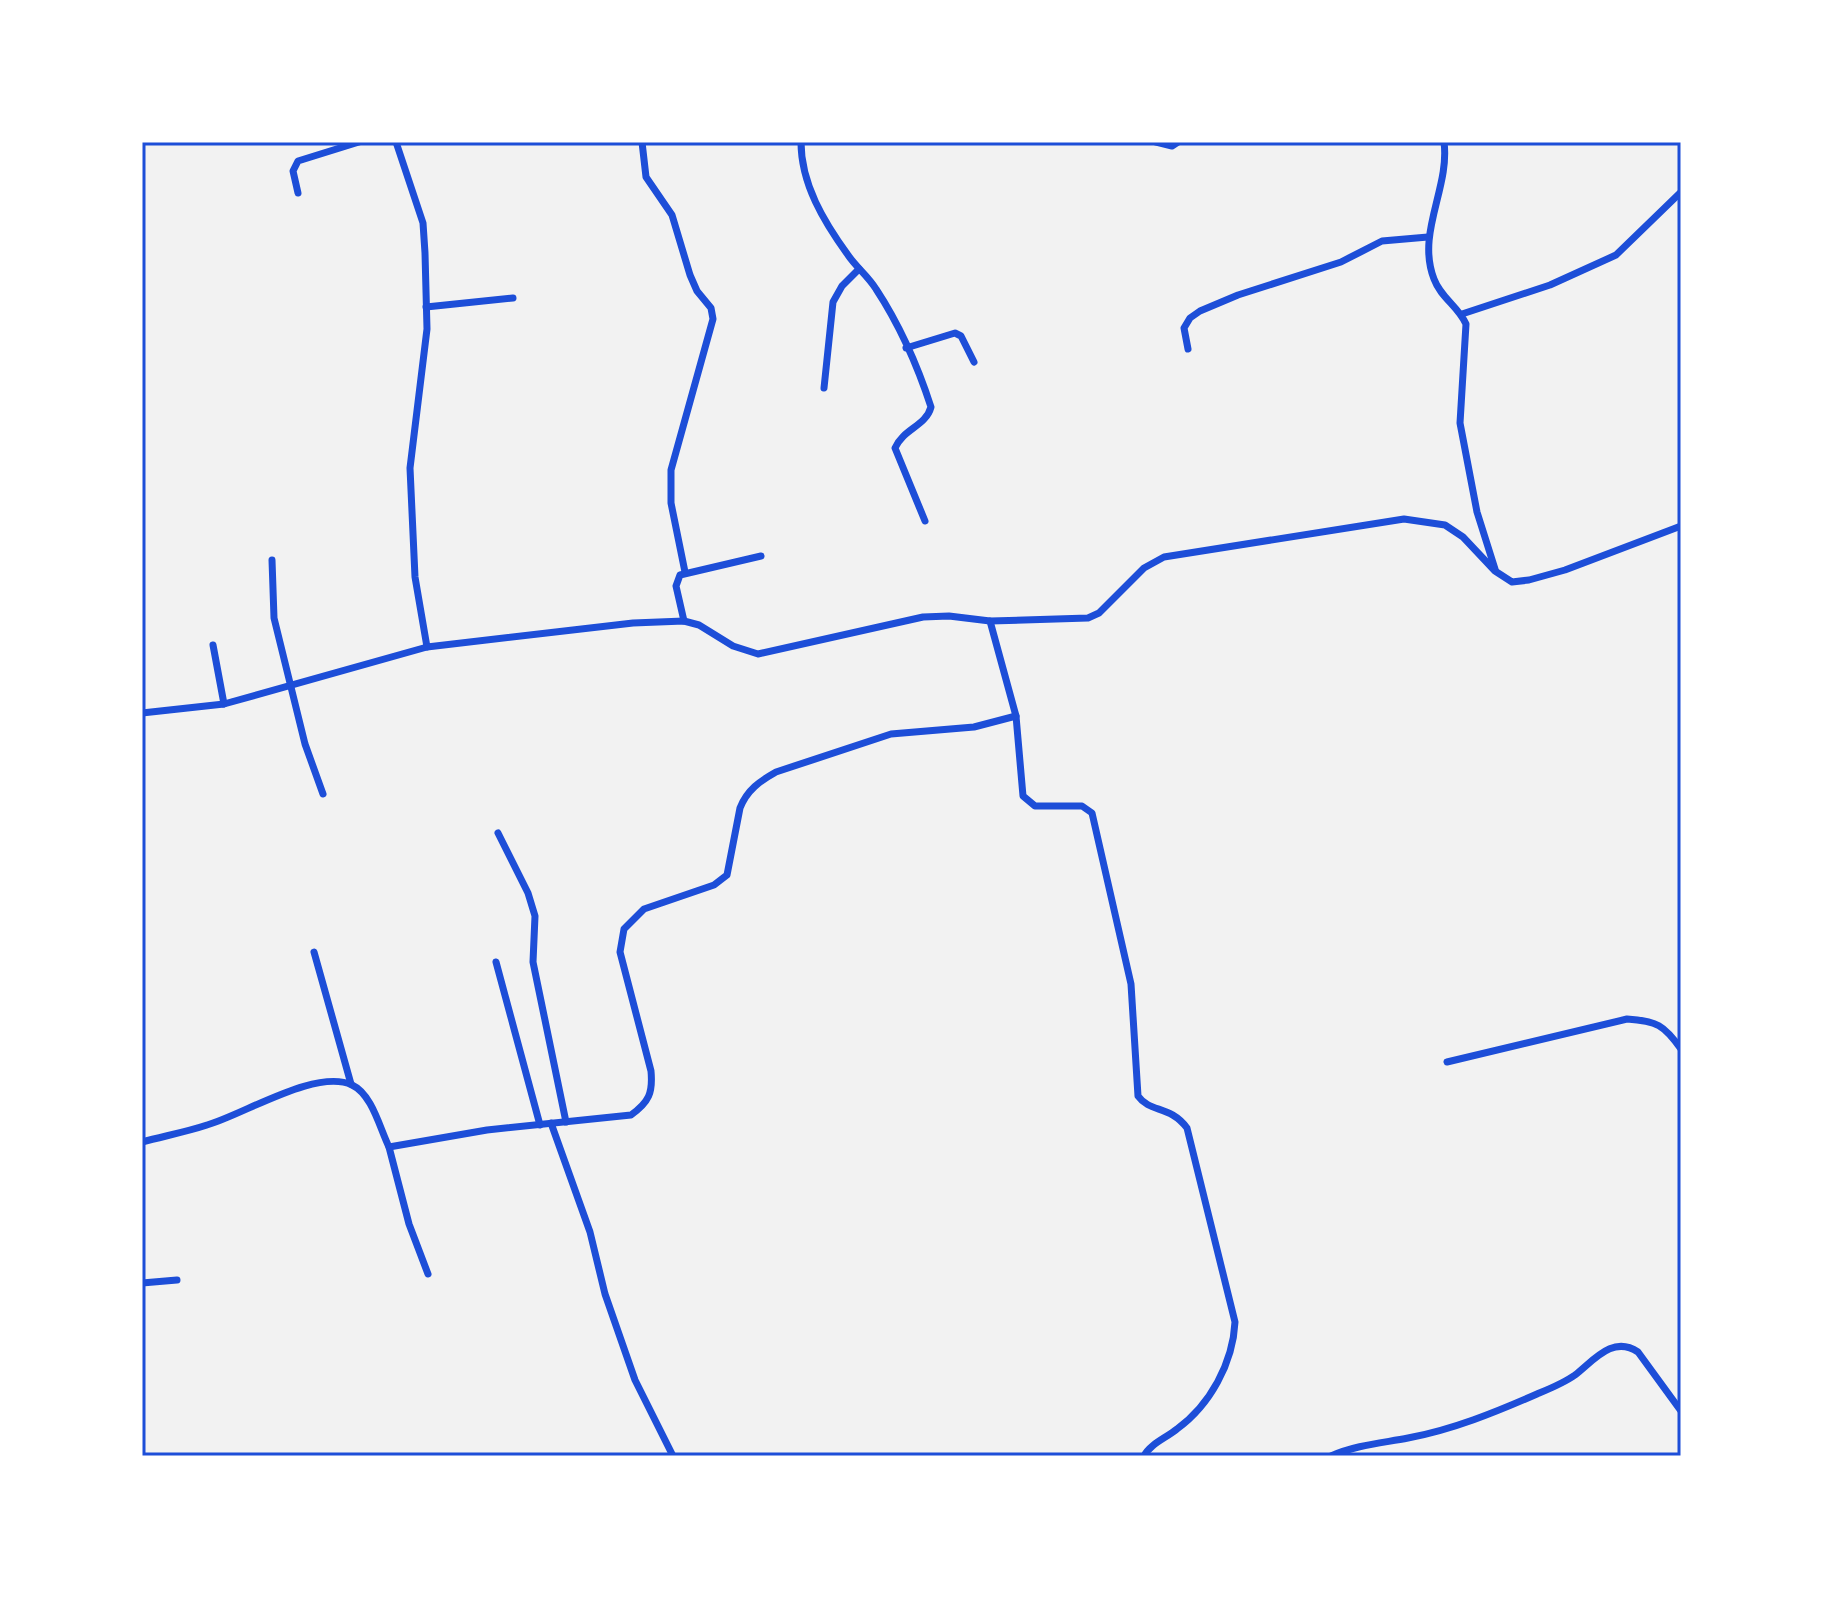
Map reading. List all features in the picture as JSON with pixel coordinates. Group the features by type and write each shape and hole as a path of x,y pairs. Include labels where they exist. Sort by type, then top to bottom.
{"street":[{"path":"298,193 293,171 298,161 359,142"},
{"path":"396,142 423,223 427,329 410,468 415,577 427,647"},
{"path":"642,142 646,177 672,215 690,275 697,291 711,308 713,319 671,470 671,503 685,572"},
{"path":"801,142 805,180 848,256 875,286 931,407 926,419 902,435 895,448 925,521"},
{"path":"1156,142 1172,146 1178,142"},
{"path":"1444,142 1440,184 1428,237 1432,275 1441,295 1462,314 1466,324 1460,423 1477,512 1495,571"},
{"path":"1462,314 1550,285 1616,255 1681,192"},
{"path":"1188,349 1184,328 1190,318 1200,311 1238,295 1341,262 1382,241 1428,237"},
{"path":"824,388 833,302 842,286 859,269"},
{"path":"426,307 513,298"},
{"path":"906,348 955,333 961,336 974,362"},
{"path":"142,713 224,704 427,647 633,623 684,621 699,625 733,646 758,654 923,617 949,616 990,621 1088,618 1099,613 1144,568 1164,557 1404,519 1445,525 1463,537 1495,571 1512,582 1529,580 1624,549 1681,526"},
{"path":"684,621 676,586 680,575 761,556"},
{"path":"272,560 274,618 305,744 323,794"},
{"path":"990,621 1016,716 1023,796 1035,806 1082,806 1092,813 1131,984 1138,1096 1145,1104 1172,1112 1187,1128 1235,1322 1235,1335 1226,1363 1212,1393 1181,1427 1152,1446 1144,1456"},
{"path":"213,645 224,704"},
{"path":"389,1147 487,1130 631,1115 647,1103 653,1088 620,952 624,929 644,909 714,885 727,875 744,797 760,781 776,772 891,734 974,727 1016,716"},
{"path":"498,833 528,893 535,916 533,962 566,1122"},
{"path":"314,952 351,1084"},
{"path":"496,962 540,1125"},
{"path":"1447,1062 1627,1019 1647,1020 1660,1025 1681,1049"},
{"path":"142,1142 210,1125 311,1084 351,1084 362,1092 389,1147 409,1224 428,1274"},
{"path":"551,1123 590,1232 605,1294 635,1380 673,1456"},
{"path":"142,1283 177,1280"},
{"path":"1331,1456 1347,1449 1407,1439 1513,1404 1572,1377 1605,1350 1617,1346 1629,1346 1638,1352 1681,1411"}]}
